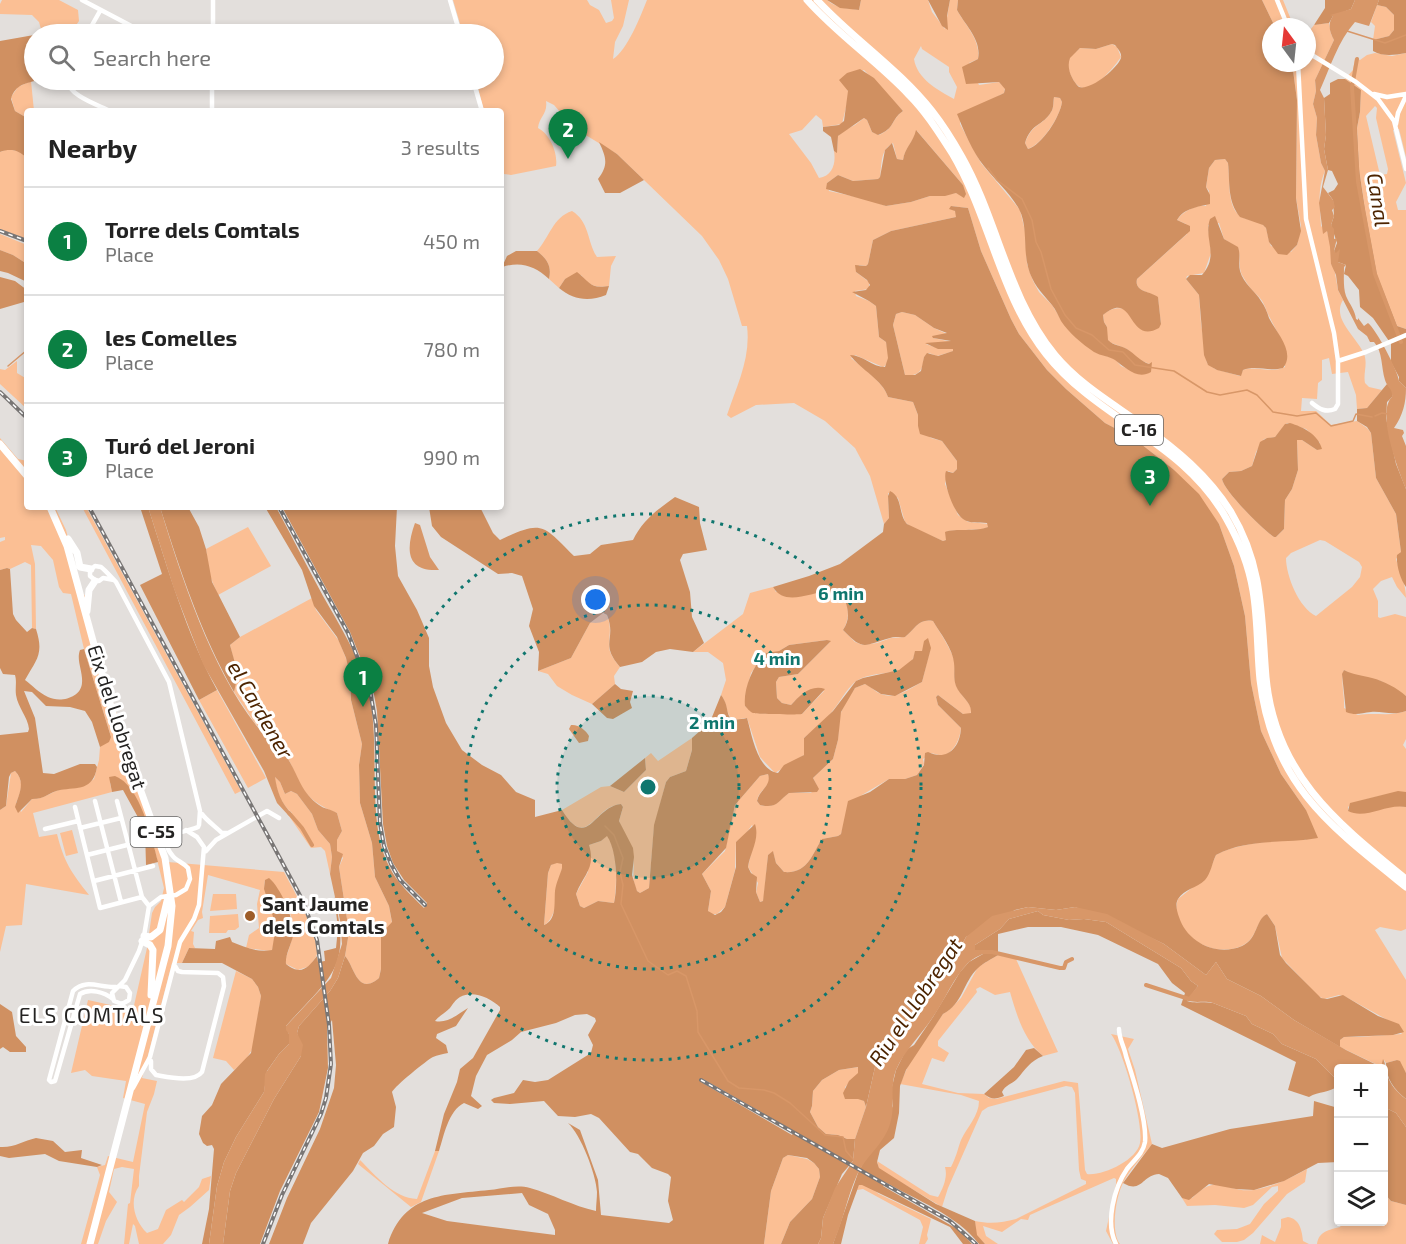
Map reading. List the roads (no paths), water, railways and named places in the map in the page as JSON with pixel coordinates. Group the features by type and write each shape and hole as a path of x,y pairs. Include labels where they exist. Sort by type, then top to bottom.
{"highway":[{"name":"C-16","path":"807,0 838,32 909,94 939,133 972,192 1018,310 1050,358 1069,379 1089,395 1163,447 1199,480 1215,501 1234,532 1248,570 1255,603 1258,664 1263,703 1283,760 1298,786 1335,829 1406,887"},
{"name":"C-16","path":"817,0 907,83 932,110 946,130 986,205 1022,302 1032,322 1056,355 1083,383 1192,463 1223,501 1242,534 1254,565 1262,602 1267,681 1271,705 1292,762 1307,788 1332,816 1367,849 1406,879"},
{"path":"0,444 24,475"},
{"path":"0,449 24,476"},
{"name":"Eix del Llobregat","path":"50,510 67,546 112,714 165,858 172,906 168,946 89,1244"},
{"name":"Eix del Llobregat","path":"50,510 66,554 96,675 156,842 169,896 166,930 151,996 89,1244"},
{"path":"51,510 58,517 77,553 80,567 91,569"},
{"path":"90,637 86,601 89,590 99,579"},
{"path":"151,996 154,955 147,940 160,930 169,896"}],"street":[{"path":"82,0 127,24"},
{"path":"213,0 213,24"},
{"path":"450,0 457,24"},
{"path":"1277,0 1284,18"},
{"path":"93,24 100,11"},
{"path":"1316,58 1356,82 1383,105 1396,126 1406,169"},
{"path":"1298,72 1306,219 1341,360 1338,405 1335,409 1327,411 1312,403"},
{"path":"72,90 104,108"},
{"path":"212,90 212,108"},
{"path":"476,90 481,108"},
{"path":"1371,93 1387,97 1406,95"},
{"path":"1396,126 1398,113 1406,95"},
{"path":"1397,96 1402,104"},
{"path":"1383,105 1387,97"},
{"path":"1389,114 1398,113"},
{"path":"1341,360 1405,335"},
{"path":"114,580 90,576 91,569 99,566 114,580 167,677 200,811 197,837"},
{"path":"99,579 105,571"},
{"path":"95,801 121,902"},
{"path":"117,801 142,897 149,906"},
{"path":"75,807 100,908 142,897"},
{"path":"200,811 208,822 215,825 222,833 230,833"},
{"path":"202,843 214,841 230,833 264,812 270,811 279,818"},
{"path":"80,828 122,818"},
{"path":"45,829 78,821"},
{"path":"113,999 112,993 125,980 147,940 149,906 154,900 186,889 190,876 185,864 171,853 169,842 177,832 208,822"},
{"path":"205,854 214,841 218,829"},
{"path":"133,1088 147,1065 182,937 197,912 205,854 202,843 186,830"},
{"path":"87,855 135,843"},
{"path":"94,881 153,866"},
{"path":"153,1045 150,1066 156,1075 195,1078 202,1073 224,980 218,974 182,972 178,971 175,966"},
{"path":"171,980 182,972"},
{"path":"125,980 130,993 127,1002 119,1004 107,995 91,991 80,994 55,1081 51,1082 49,1080 73,991 88,983 109,988 126,987"},
{"path":"1116,1244 1112,1236 1111,1223 1116,1196 1122,1177 1141,1154 1145,1133 1126,1053 1119,1037 1119,1029"}],"waterway":[{"path":"1347,31 1385,43 1406,35"},
{"name":"Canal","path":"1357,59 1352,87 1358,182 1375,274 1401,342"},
{"path":"988,168 997,180 1022,199 1032,220 1036,242 1051,289 1065,315 1076,328 1092,335 1109,350 1123,352 1135,365 1174,371 1207,392 1220,395 1247,390 1257,395 1273,412 1297,416 1316,413 1331,426 1353,421 1356,414 1372,417"},
{"path":"8,366 24,353"},
{"path":"1375,416 1382,413 1388,414"},
{"path":"289,813 302,828 312,845"},
{"path":"605,826 614,835 623,858 620,872 623,885 621,904 648,961 668,975 677,971 686,976 697,1011 698,1032 728,1081 739,1088 774,1093 790,1103 825,1135 843,1137 846,1151 853,1159"},
{"path":"981,952 992,952 1060,968 1064,968 1066,962 1072,959"},
{"path":"1146,985 1189,999"}],"railway":[{"path":"0,231 24,240"},
{"path":"0,392 24,415"},
{"path":"91,510 303,901 317,940 329,1025 331,1064 326,1098 321,1114 282,1195 263,1244"},
{"path":"281,510 348,633 370,690 376,725 380,823 384,846 400,880 425,905"},
{"path":"701,1080 950,1221 976,1244"}],"place":[{"name":"les Comelles","path":"568,159"},
{"name":"Turó del Jeroni","path":"1150,506"},
{"name":"Torre dels Comtals","path":"363,707"},
{"name":"Sant Jaume dels Comtals","path":"250,916"}],"district":[{"name":"ELS COMTALS","path":"92,1016"}],"water label":[{"name":"el Cardener","path":"260,710"},
{"name":"Riu el Llobregat","path":"916,1002"}]}
